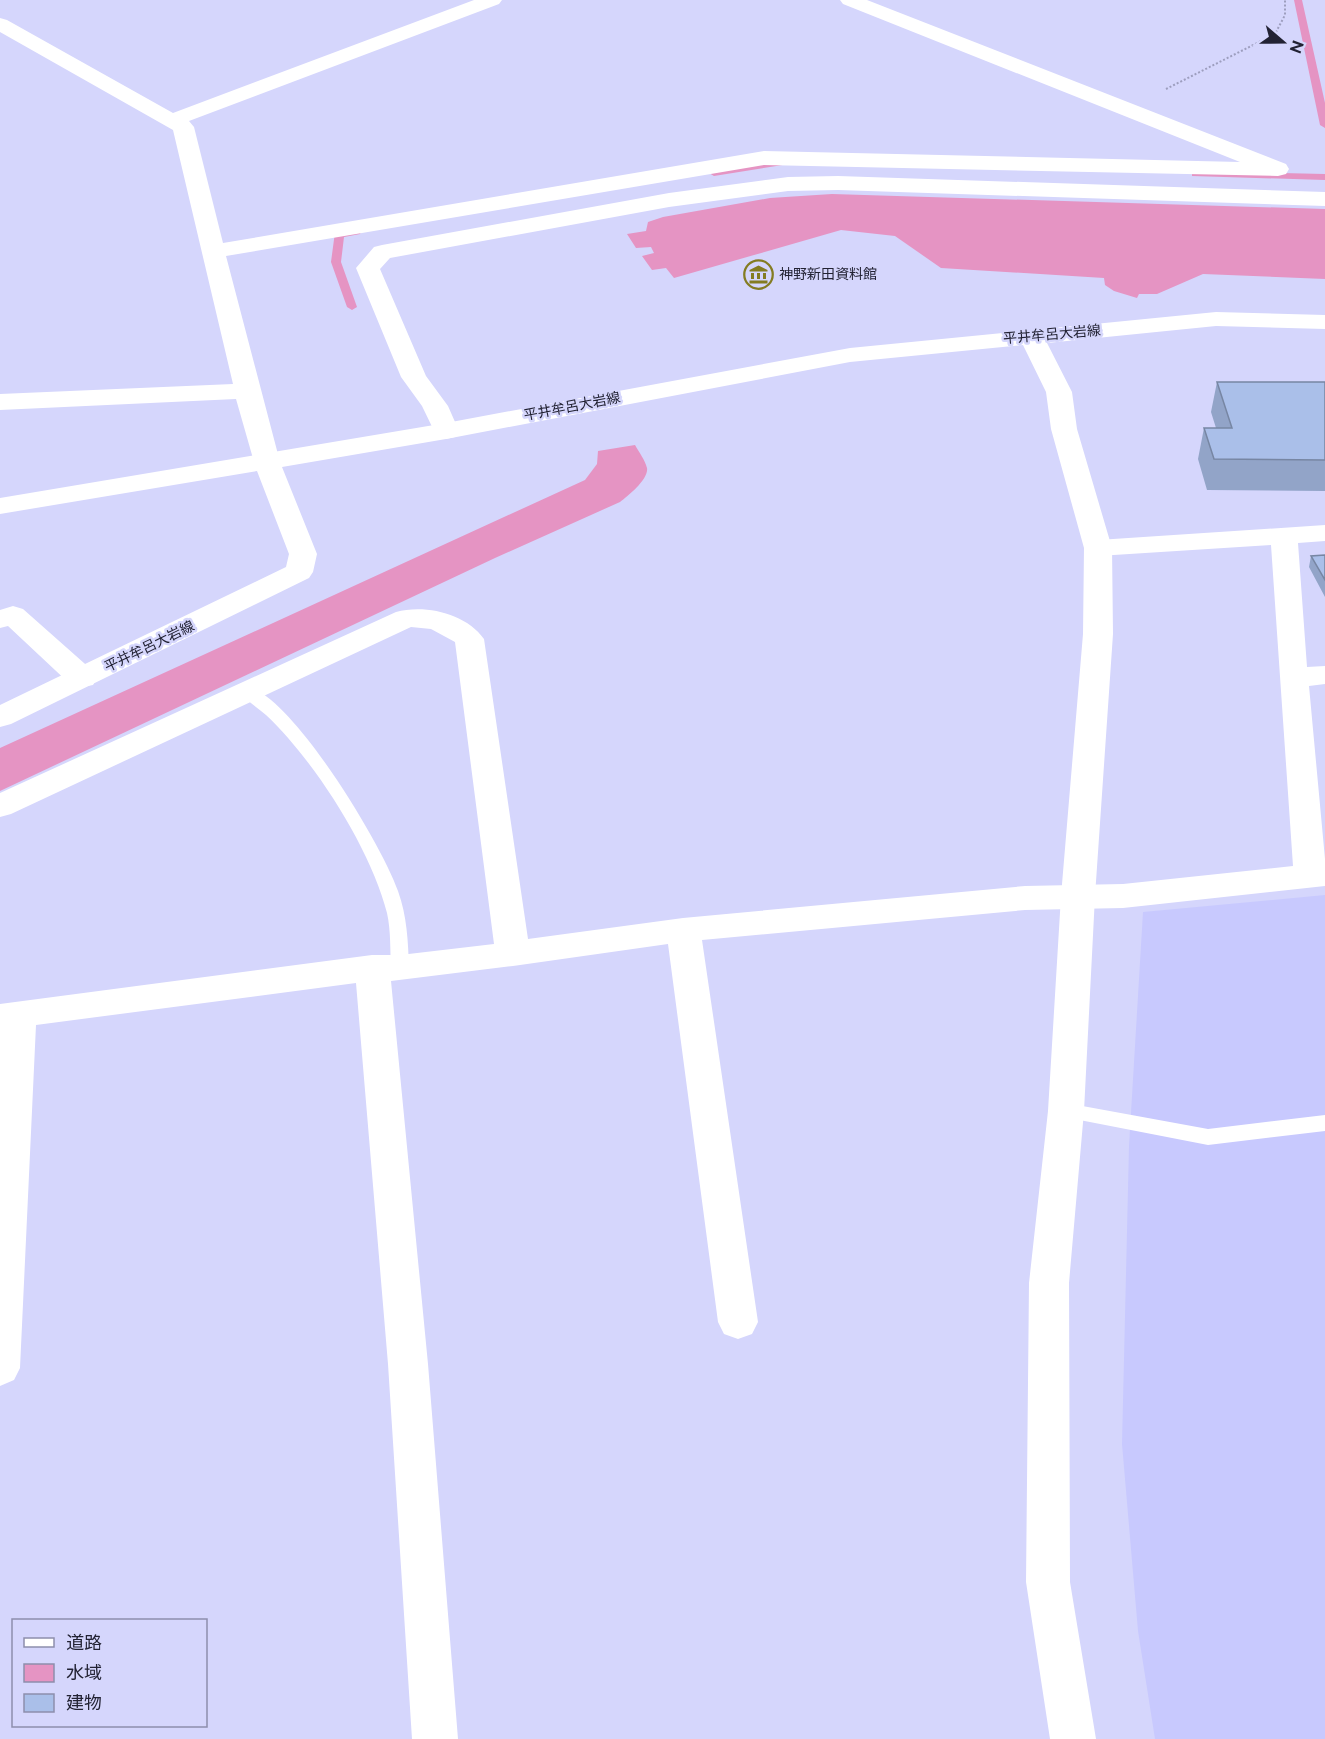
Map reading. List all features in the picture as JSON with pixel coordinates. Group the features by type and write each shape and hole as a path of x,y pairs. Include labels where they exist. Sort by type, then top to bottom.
{"street":[{"path":"173,120 492,0"},
{"path":"214,250 764,158 1278,169 850,0"},
{"path":"0,24 183,127 247,392 267,462 0,506"},
{"path":"446,431 435,406 414,377 368,268 382,252 669,200 788,184 850,183 1325,199"},
{"name":"平井牟呂大岩線","path":"0,717 299,572 303,554 267,462 446,431 828,359 1031,336 1216,319 1325,322"},
{"path":"1031,336 1059,392 1064,429 1098,548 1098,634 1078,896 1066,1112 1049,1282 1048,1582 1073,1739"},
{"path":"0,402 247,392"},
{"path":"1098,548 1325,533"},
{"path":"0,1368 10,1016 513,954 683,930 1025,898 1123,896 1317,875 1293,678 1284,536"},
{"path":"0,619 13,615 82,678"},
{"path":"0,806 406,618 429,618 458,627 469,639 513,954"},
{"path":"1293,678 1325,675"},
{"path":"683,930 738,1322"},
{"path":"386,968 408,1364 435,1739"}],"lane":[{"path":"247,691 273,712 310,756 347,811 383,872 396,914 386,968"},
{"path":"1066,1112 1208,1137 1325,1123"}],"path":[{"path":"1127,108 1275,34 1285,15 1285,0"}],"shaded area":[{"path":"1325,895 1325,1739 1155,1739 1138,1631 1122,1444 1129,1146 1143,912"}],"water":[{"path":"832,194 1325,209 1325,279 1203,274 1157,294 1139,294 1137,298 1114,291 1105,285 1104,278 941,268 895,236 841,230 674,278 666,268 652,270 642,256 654,253 651,247 636,248 627,234 646,231 648,222 663,217 770,198"},
{"path":"635,445 645,462 647,472 637,487 620,502 495,558 0,791 0,748 585,480 597,464 598,451"}],"building":[{"path":"1217,382 1325,382 1325,460 1214,459 1204,428 1232,428"},
{"path":"1325,555 1325,580 1311,556"}],"waterway":[{"path":"1298,0 1325,125"},
{"path":"714,173 785,162"},
{"path":"1196,174 1325,177"},
{"path":"352,307 336,262 339,234 356,232"}],"place":[{"name":"神野新田資料館","path":"758,274"}]}
